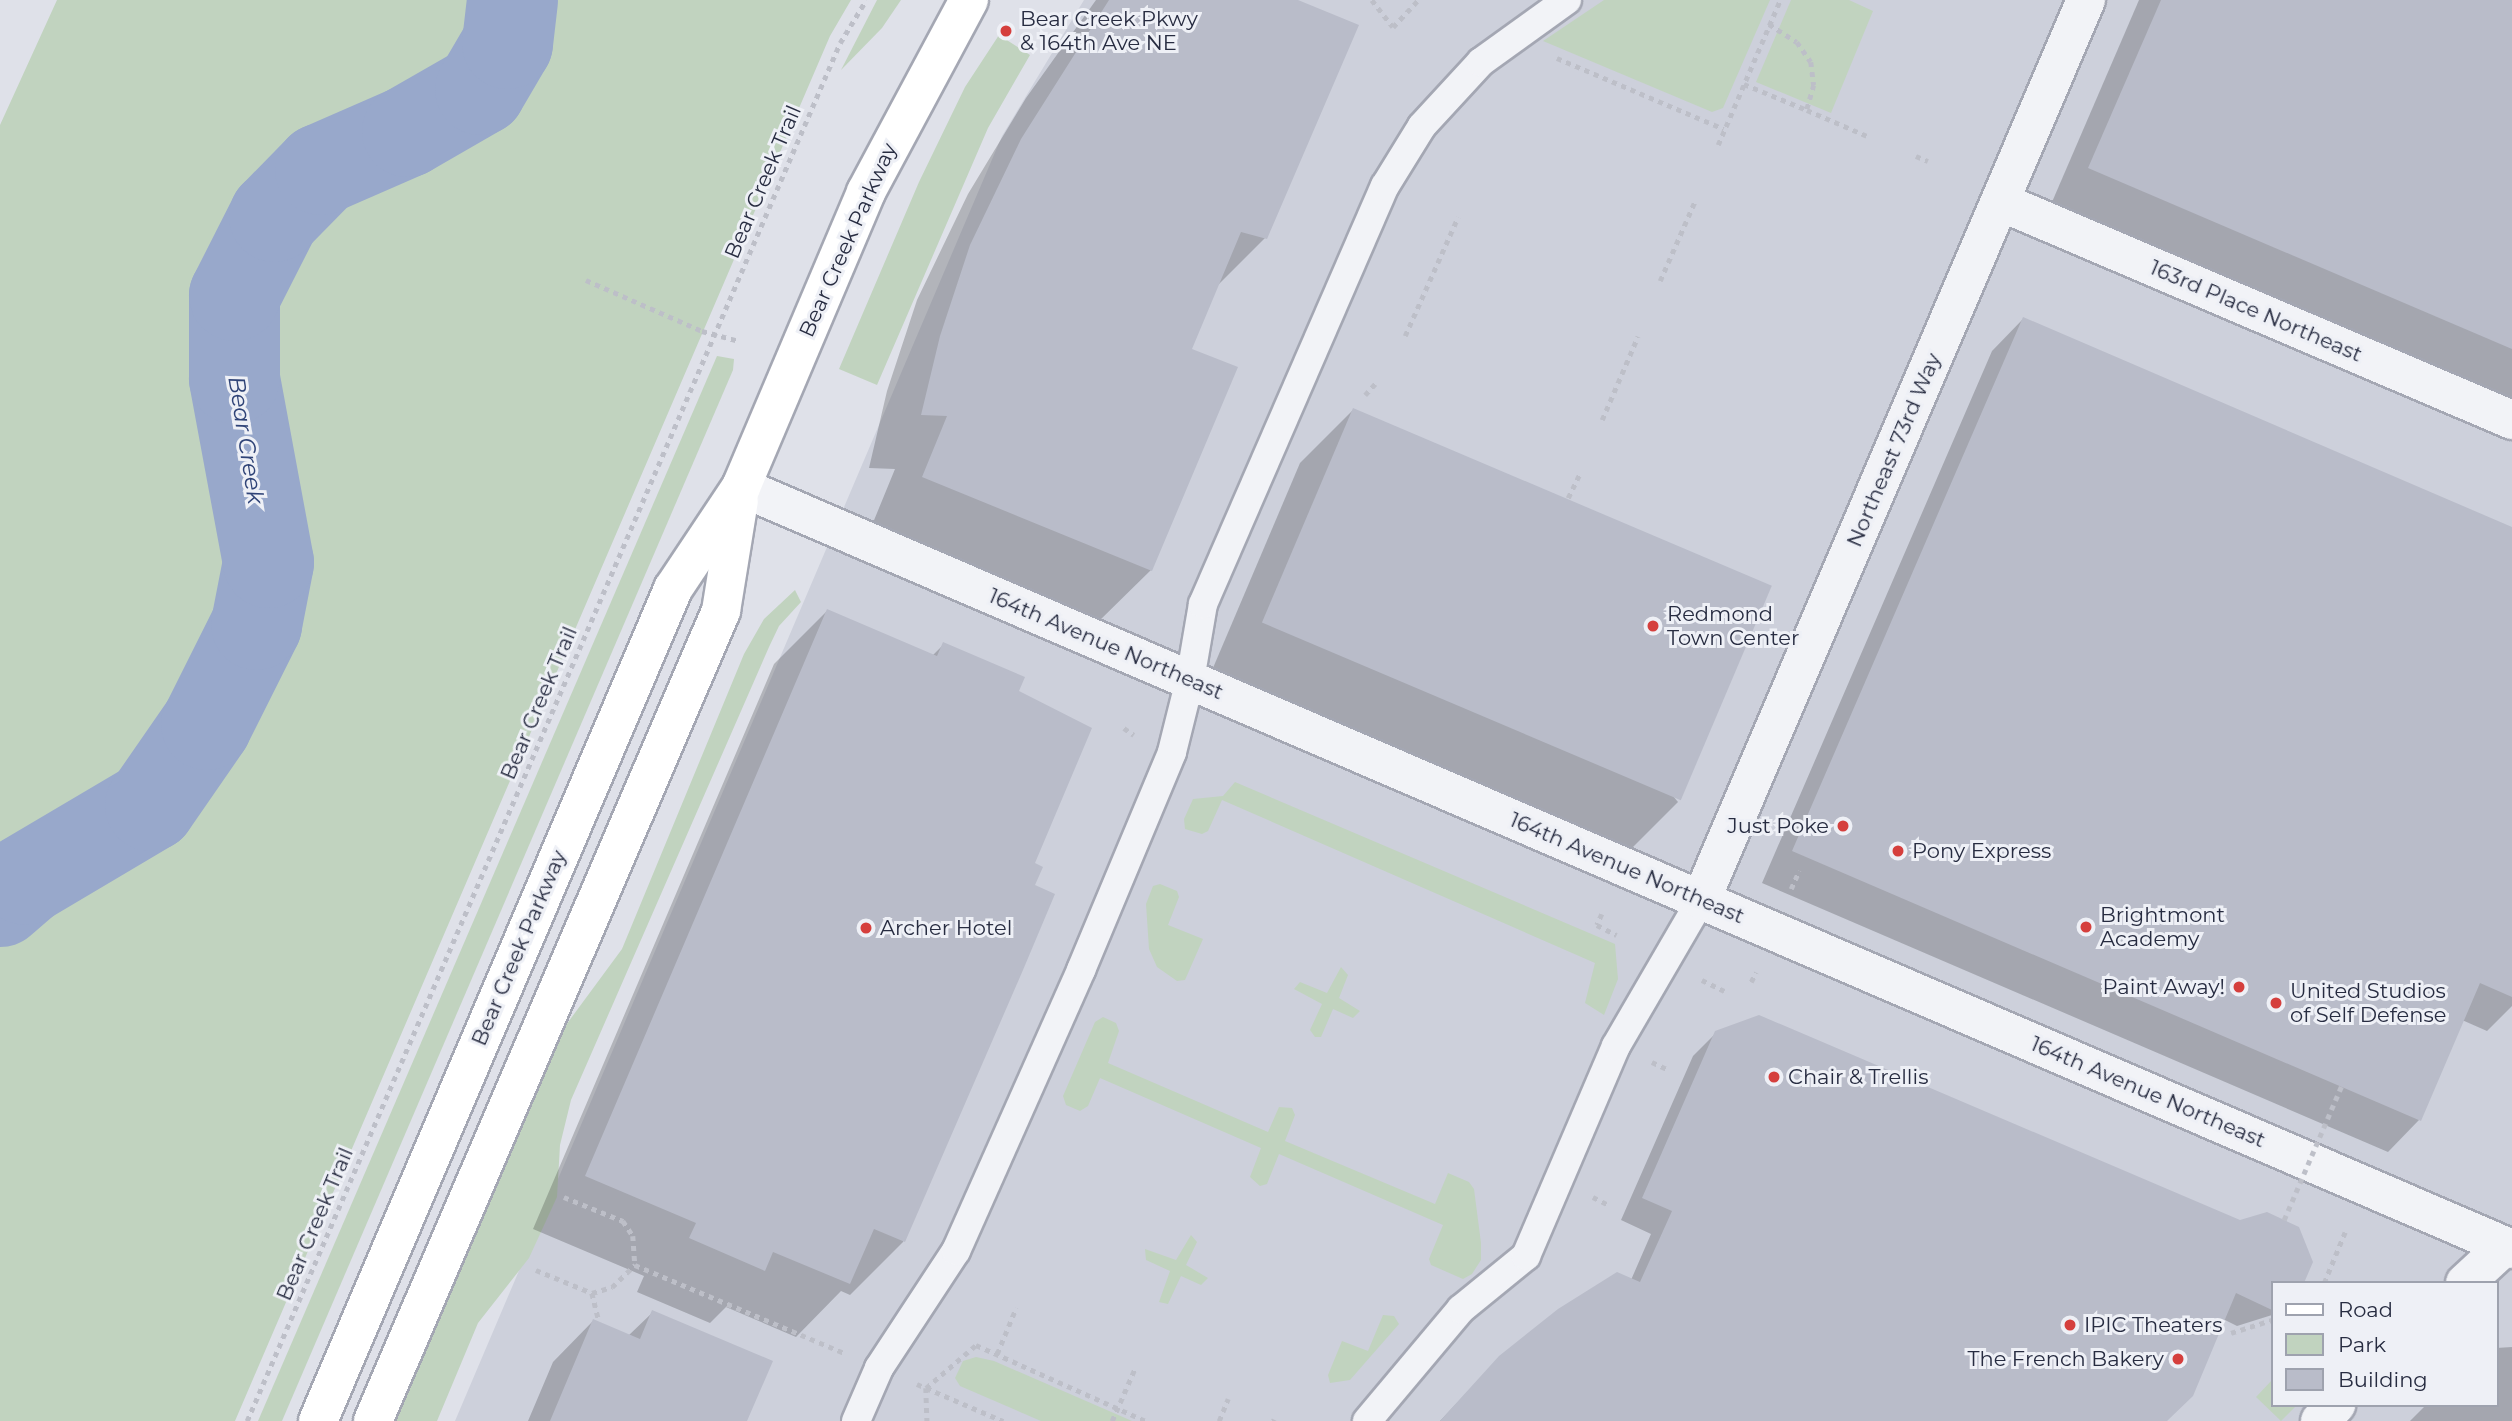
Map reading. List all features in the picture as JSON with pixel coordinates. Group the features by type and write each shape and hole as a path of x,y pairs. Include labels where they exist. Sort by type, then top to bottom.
{"main road":[{"name":"Bear Creek Parkway","path":"318,1421 673,589 741,487 866,192 969,0"},
{"name":"Bear Creek Parkway","path":"373,1421 721,611 741,487"}],"street":[{"name":"Northeast 73rd Way","path":"1701,900 2086,0"},
{"name":"163rd Place Northeast","path":"2001,202 2512,420"},
{"name":"164th Avenue Northeast","path":"741,487 1701,900 2510,1241"},
{"path":"2467,1281 2510,1241"},
{"path":"2320,1421 2334,1407"}],"lane":[{"path":"856,1421 879,1368 956,1251 1016,1120 1172,752 1190,680 1203,604 1385,186 1422,125 1481,62 1567,0"},
{"path":"1367,1421 1461,1309 1526,1256 1616,1046 1701,900"}],"path":[{"name":"Bear Creek Trail","path":"247,1421 840,43 866,0"},
{"path":"1372,0 1393,27 1418,0"},
{"path":"1718,145 1780,0"},
{"path":"1769,24 1797,42 1811,62 1814,85 1807,110"},
{"path":"1550,55 1724,129"},
{"path":"1744,84 1867,136"},
{"path":"1916,156 1928,161"},
{"path":"1660,281 1695,201"},
{"path":"1405,336 1458,217"},
{"path":"586,281 715,334 740,341"},
{"path":"1602,420 1638,336"},
{"path":"1365,395 1375,384"},
{"path":"1568,498 1580,473"},
{"path":"1124,728 1134,735"},
{"path":"1787,899 1800,871"},
{"path":"1602,914 1597,925 1617,935"},
{"path":"1701,979 1725,991"},
{"path":"2284,1220 2341,1087"},
{"path":"564,1197 623,1221 633,1236 635,1265"},
{"path":"2325,1281 2345,1232"},
{"path":"536,1270 592,1293 612,1287 635,1265"},
{"path":"635,1265 851,1356"},
{"path":"592,1293 599,1322"},
{"path":"997,1354 1016,1308"},
{"path":"2231,1333 2270,1321"},
{"path":"926,1388 976,1345 1146,1421"},
{"path":"1112,1421 1135,1368"},
{"path":"926,1388 927,1421"},
{"path":"926,1388 1003,1421"},
{"path":"1219,1421 1228,1399"}],"shaded area":[{"name":"Redmond Town Center","path":"1084,0 2512,0 2512,1421 455,1421 1002,136"}],"green space":[{"path":"57,0 851,0 830,36 235,1421 0,1421 0,125"},
{"path":"877,0 901,0 882,28 841,70"},
{"path":"1604,0 1770,0 1723,108 1712,112 1543,41"},
{"path":"1791,0 1849,0 1873,11 1831,113 1756,82"},
{"path":"999,35 1030,55 988,128 877,385 839,369 919,182 965,87"},
{"path":"717,356 734,359 733,370 282,1421 258,1421"},
{"path":"795,590 801,602 779,626 769,647 571,1100 560,1145 557,1197 529,1258 478,1323 437,1421 390,1421 552,1044 622,949 744,654 764,619"},
{"path":"1235,782 1615,944 1618,979 1604,1015 1585,1003 1595,963 1222,800 1208,831 1202,834 1185,829 1184,819 1193,799 1223,796"},
{"path":"1160,884 1177,891 1179,897 1168,925 1203,939 1185,980 1177,981 1157,967 1149,949 1146,904 1153,886"},
{"path":"1341,967 1348,975 1339,998 1360,1011 1353,1018 1333,1009 1321,1037 1315,1037 1310,1030 1322,1004 1294,989 1300,982 1327,993"},
{"path":"1103,1017 1116,1023 1119,1031 1108,1063 1268,1132 1279,1107 1292,1108 1295,1115 1285,1141 1435,1204 1448,1173 1469,1182 1474,1189 1481,1243 1481,1260 1472,1274 1463,1279 1431,1265 1429,1259 1443,1225 1279,1154 1267,1184 1260,1186 1250,1177 1261,1148 1100,1078 1088,1106 1080,1111 1066,1105 1063,1096 1095,1022"},
{"path":"1191,1235 1197,1242 1186,1265 1208,1278 1201,1285 1181,1276 1168,1304 1159,1302 1170,1271 1146,1260 1145,1249 1176,1260"},
{"path":"1383,1315 1394,1316 1399,1324 1350,1380 1330,1383 1328,1375 1342,1341 1368,1351"},
{"path":"976,1357 994,1361 1132,1421 1041,1421 960,1386 955,1378 963,1361"},
{"path":"2270,1382 2270,1407 2295,1407 2281,1421 2256,1397"}],"building":[{"path":"1109,0 1298,0 1359,25 1267,239 1241,232 1192,349 1238,367 1152,571 922,477 947,416 921,415 940,336 970,245 1021,139"},
{"path":"2161,0 2512,0 2512,349 2088,168"},
{"path":"2023,317 2512,527 2512,997 2480,983 2421,1121 1792,851"},
{"path":"1353,408 1772,586 1681,800 1262,622"},
{"name":"Archer Hotel","path":"827,609 937,656 943,642 1025,677 1019,691 1092,728 1035,863 1043,867 1035,885 1055,894 905,1242 874,1229 850,1284 773,1252 765,1271 689,1238 696,1223 585,1176"},
{"path":"1759,1015 2240,1220 2267,1212 2299,1227 2313,1262 2305,1281 2270,1281 2270,1309 2236,1293 2193,1396 2167,1421 1440,1421 1499,1356 1558,1309 1617,1272 1640,1282 1672,1211 1642,1198 1715,1031"},
{"path":"652,1310 773,1361 747,1421 550,1421 593,1319 640,1339"}],"waterway":[{"name":"Bear Creek","path":"0,901 25,879 150,805 206,724 256,624 268,562 234,378 234,295 274,216 320,169 407,131 480,89 507,43 512,0"}],"place":[{"name":"Bear Creek Pkwy & 164th Ave NE","path":"1006,31"},
{"name":"Redmond Town Center","path":"1653,626"},
{"name":"Just Poke","path":"1843,826"},
{"name":"Pony Express","path":"1898,851"},
{"name":"Brightmont Academy","path":"2086,927"},
{"name":"Archer Hotel","path":"866,928"},
{"name":"Paint Away!","path":"2239,987"},
{"name":"United Studios of Self Defense","path":"2276,1003"},
{"name":"Chair & Trellis","path":"1774,1077"},
{"name":"IPIC Theaters","path":"2070,1325"},
{"name":"The French Bakery","path":"2178,1359"}]}
